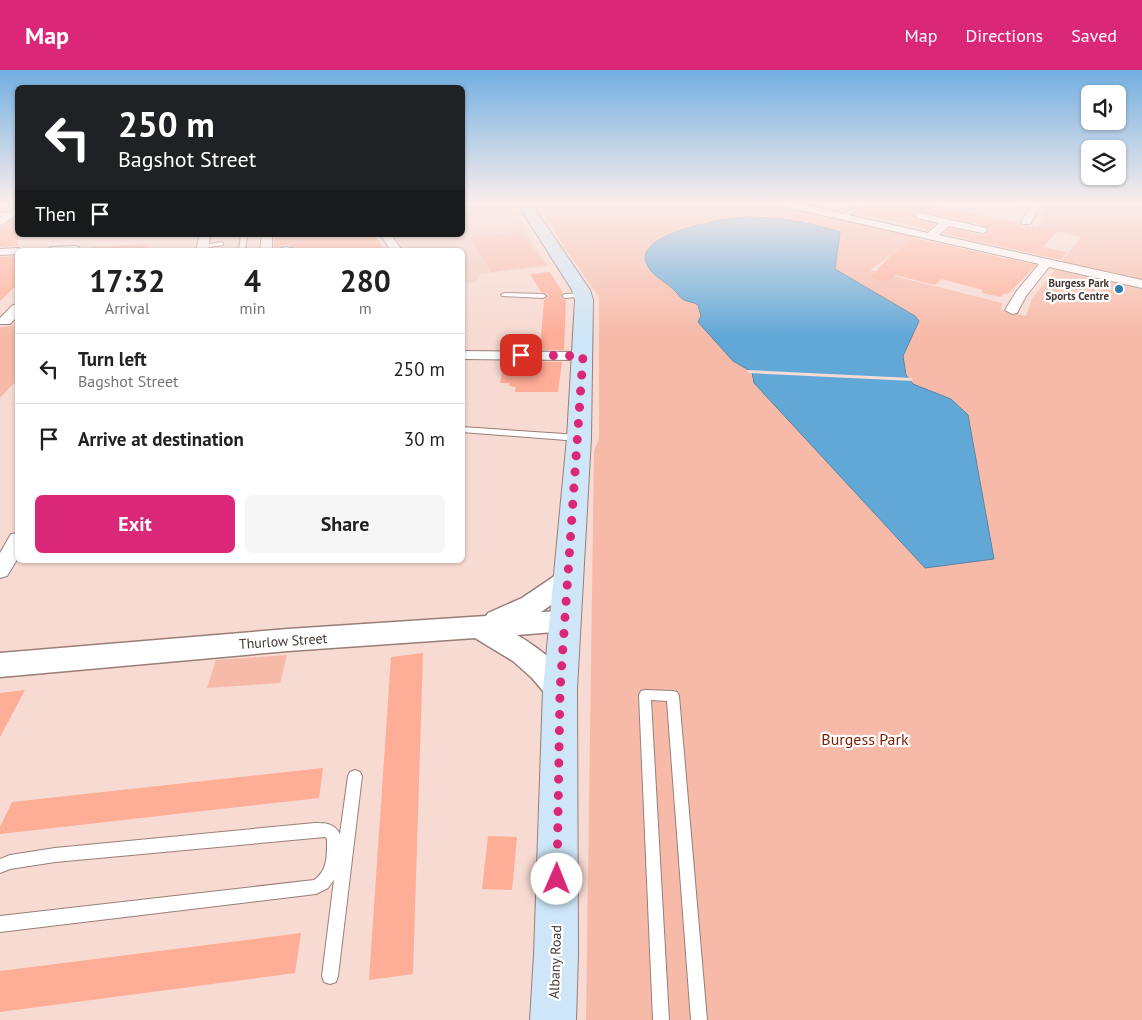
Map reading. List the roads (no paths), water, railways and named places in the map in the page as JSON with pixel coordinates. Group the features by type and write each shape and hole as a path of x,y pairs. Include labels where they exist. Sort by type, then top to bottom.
{"main road":[{"name":"Albany Road","path":"549,247 575,295 583,356 579,438 560,690 556,955 553,1020"}],"street":[{"path":"982,247 1142,284"},
{"path":"0,252 15,251"},
{"path":"1012,310 1020,295 1046,262"},
{"path":"465,355 583,356"},
{"path":"0,571 15,544"},
{"path":"481,627 532,605 568,580"},
{"name":"Thurlow Street","path":"0,665 288,640 566,621"},
{"path":"481,627 527,654 560,690"}],"lane":[{"path":"504,294 543,296"},
{"path":"465,429 579,438"},
{"path":"661,1020 645,695 673,696 699,1020"},
{"path":"330,976 339,852 355,776"},
{"path":"0,866 10,862 55,855 315,830 328,830 334,836 339,852 330,876 325,883 316,887 0,924"}],"water":[{"path":"651,247 838,247 835,269 915,316 919,321 903,356 906,375 913,384 951,399 968,415 994,559 925,568 754,383 752,372 733,361 698,322 701,316 698,305 683,299 654,274 646,262 647,252"}],"place":[{"name":"Burgess Park Sports Centre","path":"1119,289"}],"park label":[{"name":"Burgess Park","path":"865,739"}]}
